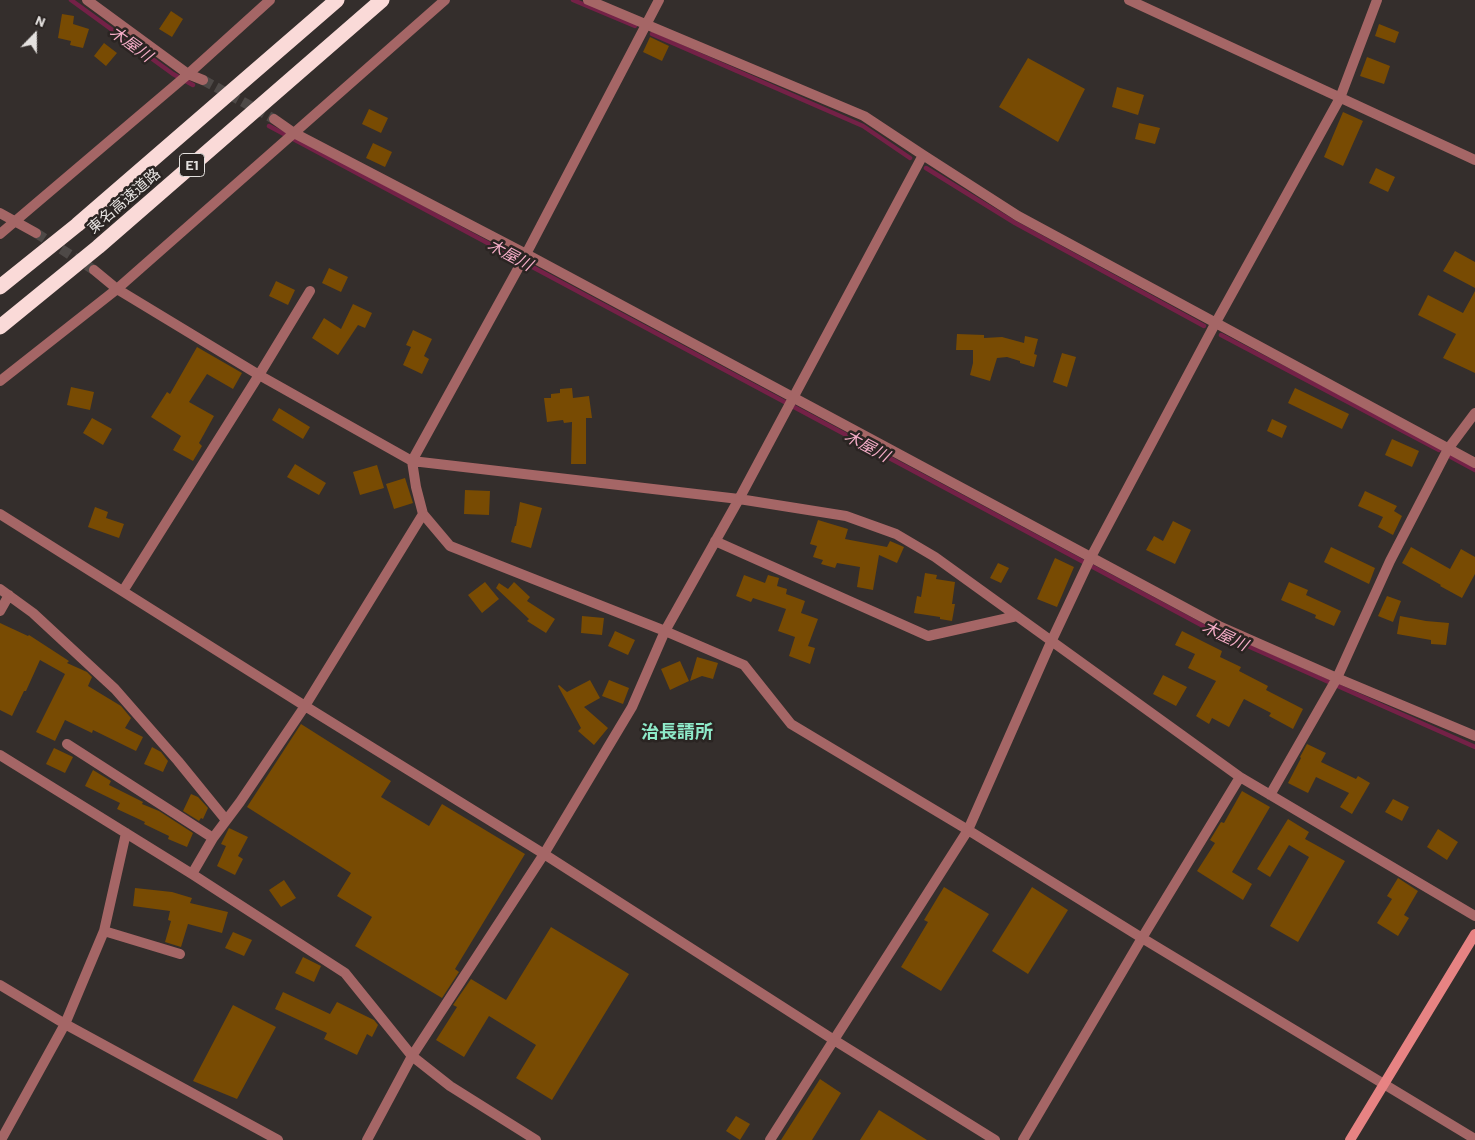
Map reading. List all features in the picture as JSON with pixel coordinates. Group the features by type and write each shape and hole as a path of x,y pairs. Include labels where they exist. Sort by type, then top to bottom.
{"highway":[{"name":"東名高速道路","path":"0,288 77,225 337,0"},
{"name":"東名高速道路","path":"0,327 98,247 382,0"}],"street":[{"path":"87,0 184,78 203,80"},
{"path":"0,234 184,78 270,0"},
{"path":"0,381 117,289 445,0"},
{"path":"588,0 864,116 1018,216 1475,463"},
{"path":"659,0 523,258 412,461 423,514 450,546 665,631 744,665 791,724 968,830 1383,1085 1475,1139"},
{"path":"1129,0 1475,160"},
{"path":"770,1140 968,830 1051,642 1089,562 1215,324 1340,98 1377,0"},
{"path":"274,119 294,133 523,258 1089,562 1334,683 1475,736"},
{"path":"367,1140 412,1056 544,854 632,706 665,631 792,402 923,155"},
{"path":"0,213 36,233"},
{"path":"94,270 117,289 259,376 412,461 739,499 846,516 896,534 935,557 1240,777 1475,916"},
{"path":"123,591 259,376 310,291"},
{"path":"1270,795 1334,683 1390,561 1448,449 1475,413"},
{"path":"0,514 544,854 834,1040 995,1140"},
{"path":"192,874 213,838 305,706 423,514"},
{"path":"715,541 928,636 1017,616"},
{"path":"0,611 4,592 33,613 115,689 178,761 226,820"},
{"path":"67,744 213,838"},
{"path":"0,755 192,874 345,974 412,1056 450,1086 536,1140"},
{"path":"1023,1140 1142,938 1240,777"},
{"path":"1,1140 65,1024 104,932 126,833"},
{"path":"104,932 180,954"},
{"path":"1350,1140 1475,934"},
{"path":"0,985 65,1024 278,1140"}],"building":[{"path":"171,11 183,19 172,37 159,29"},
{"path":"62,14 74,16 73,24 89,29 83,48 70,45 71,41 58,38"},
{"path":"1379,24 1399,32 1395,43 1375,36"},
{"path":"650,37 669,46 662,61 643,52"},
{"path":"104,43 117,53 106,66 94,56"},
{"path":"1367,57 1390,66 1384,84 1360,76"},
{"path":"1028,58 1085,89 1058,142 999,107"},
{"path":"1117,87 1144,95 1138,115 1112,107"},
{"path":"369,109 388,118 381,133 362,124"},
{"path":"1343,112 1363,121 1343,166 1324,157"},
{"path":"1139,123 1160,128 1155,144 1135,139"},
{"path":"373,143 392,152 385,167 366,158"},
{"path":"1376,168 1395,177 1388,192 1369,183"},
{"path":"1455,251 1475,262 1475,288 1443,271"},
{"path":"329,268 348,277 341,292 322,283"},
{"path":"276,281 295,290 288,305 269,296"},
{"path":"1475,291 1475,373 1443,358 1456,334 1418,315 1428,295 1463,313"},
{"path":"353,304 372,313 365,328 358,325 338,355 312,338 324,318 341,329"},
{"path":"413,330 432,339 424,356 429,359 422,374 403,365 411,347 406,345"},
{"path":"957,334 984,335 984,338 1002,337 1024,343 1025,336 1038,339 1034,354 1037,355 1034,367 1007,357 997,358 990,381 970,375 973,363 973,350 956,350"},
{"path":"197,347 242,373 233,389 207,374 189,402 214,416 199,443 202,446 193,461 173,450 181,436 151,417 167,392 170,394"},
{"path":"1062,353 1076,357 1067,387 1053,382"},
{"path":"71,387 94,392 90,410 67,405"},
{"path":"572,388 573,398 589,396 592,418 586,418 586,464 571,464 572,422 564,423 563,420 547,422 544,398 551,398 551,394 560,393 560,389"},
{"path":"1295,388 1349,414 1342,429 1288,403"},
{"path":"279,408 310,427 303,439 272,420"},
{"path":"92,418 112,429 103,445 83,433"},
{"path":"1272,419 1287,426 1282,438 1267,431"},
{"path":"1392,439 1419,451 1412,467 1385,455"},
{"path":"295,464 326,483 319,495 287,477"},
{"path":"377,465 384,488 360,495 353,472"},
{"path":"405,478 413,503 394,509 386,484"},
{"path":"465,490 490,491 489,515 464,514"},
{"path":"1365,491 1397,506 1394,511 1402,516 1393,535 1378,527 1383,517 1358,506"},
{"path":"520,502 542,508 531,548 511,542"},
{"path":"95,507 108,512 106,518 124,524 119,538 88,527"},
{"path":"818,520 848,529 845,539 887,547 890,541 904,547 897,563 879,555 873,590 857,587 860,567 837,563 835,568 821,564 823,560 813,557 817,546 810,544"},
{"path":"1173,521 1191,530 1175,564 1146,550 1154,536 1163,541"},
{"path":"1331,547 1375,568 1369,584 1324,562"},
{"path":"1411,547 1450,569 1461,549 1475,557 1475,574 1462,598 1402,563"},
{"path":"1055,558 1074,567 1057,607 1037,599"},
{"path":"998,563 1009,568 1001,583 990,578"},
{"path":"925,573 937,575 936,579 955,582 952,604 955,604 952,621 914,613 917,596 921,597"},
{"path":"744,575 765,583 768,575 779,578 777,586 787,589 786,594 805,601 801,613 818,619 808,646 815,648 810,664 789,656 795,637 778,631 786,609 753,598 751,602 736,596"},
{"path":"485,582 499,599 482,613 468,595"},
{"path":"514,582 530,597 527,601 555,619 546,633 527,621 529,619 496,588 499,583 508,589"},
{"path":"1289,582 1308,590 1306,595 1341,611 1334,626 1315,618 1316,615 1281,600"},
{"path":"1387,596 1401,601 1393,622 1378,616"},
{"path":"582,616 604,618 602,635 581,633"},
{"path":"1400,616 1449,623 1446,645 1431,644 1431,640 1397,634"},
{"path":"0,623 29,635 69,661 67,663 87,672 92,677 88,686 121,706 131,718 125,728 143,737 136,751 93,730 92,733 65,720 55,741 36,732 65,674 40,660 12,716 0,710"},
{"path":"615,631 635,640 628,655 608,646"},
{"path":"1182,631 1222,651 1220,657 1241,667 1239,671 1268,686 1266,690 1303,709 1293,729 1269,716 1271,713 1244,699 1229,727 1212,718 1209,724 1196,716 1216,681 1188,668 1195,654 1175,645"},
{"path":"697,657 718,663 713,679 702,676 690,681"},
{"path":"680,661 689,681 670,690 661,669"},
{"path":"1163,675 1187,687 1176,706 1153,694"},
{"path":"590,680 600,698 584,707 608,728 594,745 578,731 581,728 558,686 567,692"},
{"path":"609,680 629,688 623,704 602,696"},
{"path":"301,724 391,781 381,797 429,826 442,804 525,854 455,969 459,972 442,998 355,946 372,917 337,896 351,873 247,807"},
{"path":"1307,744 1326,753 1321,762 1356,779 1358,776 1370,783 1352,814 1340,807 1349,793 1316,777 1308,793 1288,783"},
{"path":"152,747 161,752 168,761 163,772 144,764"},
{"path":"54,748 73,757 65,773 46,764"},
{"path":"93,770 111,781 109,785 143,802 142,804 159,811 193,833 187,847 168,839 169,836 117,809 120,803 85,786"},
{"path":"1242,791 1270,807 1232,872 1252,884 1243,900 1197,871 1215,843 1210,840 1221,822 1224,823"},
{"path":"191,794 198,797 208,808 203,819 201,818 199,821 183,811"},
{"path":"1393,799 1409,807 1402,821 1385,812"},
{"path":"1288,819 1309,832 1305,839 1345,861 1298,942 1270,926 1309,857 1289,845 1270,877 1257,869"},
{"path":"229,828 248,837 238,856 243,859 235,875 217,866 226,846 221,844"},
{"path":"1438,829 1458,842 1447,860 1427,847"},
{"path":"1398,878 1418,891 1404,915 1409,918 1398,936 1377,923 1392,899 1387,896"},
{"path":"284,880 296,898 281,907 269,890"},
{"path":"944,887 989,914 941,991 901,967 928,922 924,920"},
{"path":"1032,887 1068,910 1028,974 992,951"},
{"path":"135,888 172,892 192,898 190,903 228,912 222,933 188,924 181,947 165,942 171,921 168,920 170,911 133,906"},
{"path":"551,927 629,974 552,1100 516,1078 536,1045 489,1016 464,1057 436,1040 457,1007 453,1005 471,979 506,1000"},
{"path":"233,932 252,940 244,956 225,948"},
{"path":"303,957 321,966 314,982 295,973"},
{"path":"283,992 330,1014 337,1002 374,1020 378,1025 372,1037 367,1034 357,1055 324,1039 327,1033 275,1009"},
{"path":"233,1005 276,1027 237,1099 193,1081"},
{"path":"820,1079 841,1093 812,1140 781,1140"},
{"path":"879,1110 927,1140 860,1140"},
{"path":"736,1116 750,1124 740,1140 726,1131"}],"waterway":[{"name":"木屋川","path":"71,0 173,74 193,85"},
{"path":"573,0 635,26"},
{"path":"652,34 863,126 910,158"},
{"name":"木屋川","path":"269,126 1205,627 1475,747"},
{"path":"926,168 1015,223 1204,326"},
{"path":"1221,335 1439,450"},
{"path":"1451,457 1475,470"}],"tunnel":[{"path":"203,80 274,119"},
{"path":"36,233 94,270"}],"district":[{"name":"治長請所","path":"677,732"}]}
